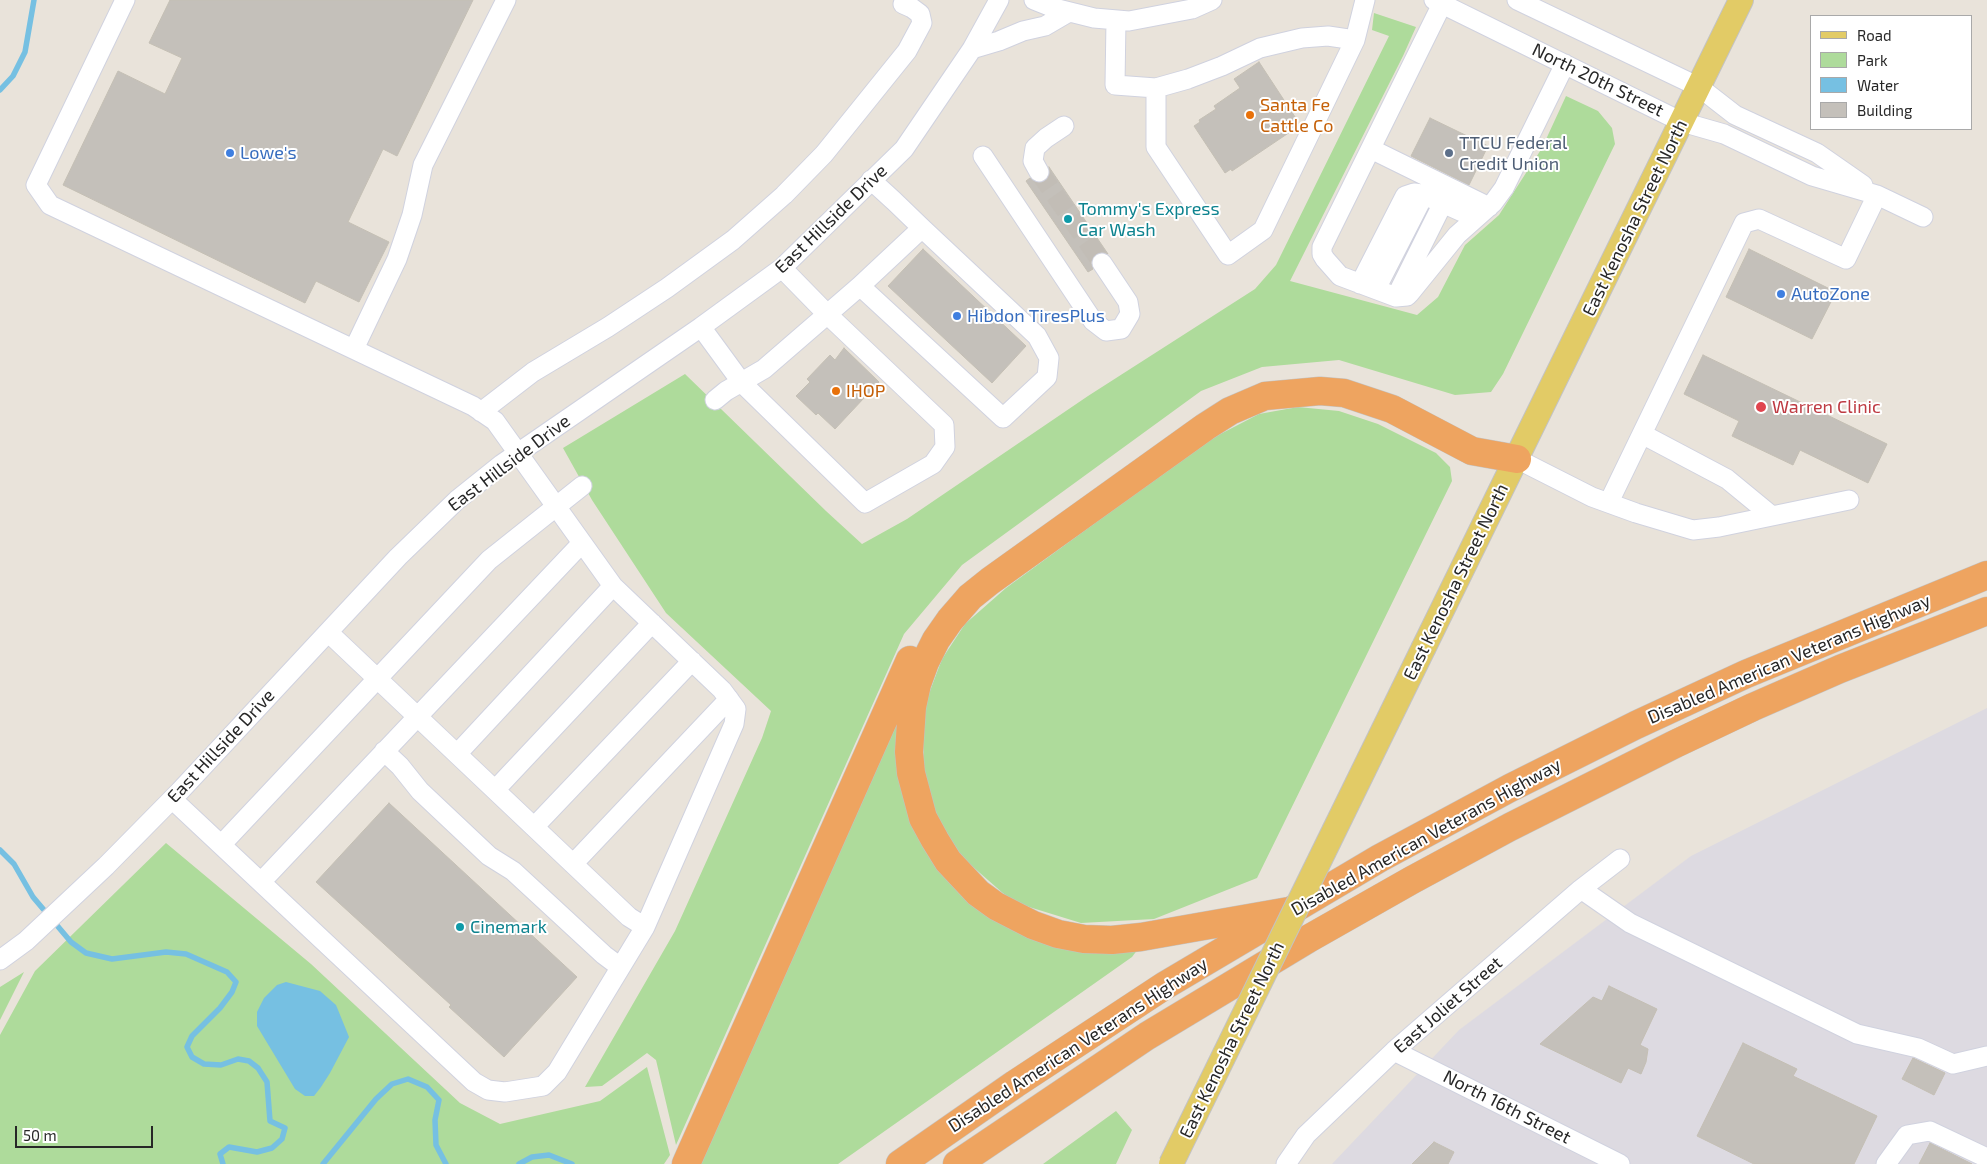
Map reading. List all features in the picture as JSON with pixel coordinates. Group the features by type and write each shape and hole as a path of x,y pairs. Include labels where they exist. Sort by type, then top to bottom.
{"highway":[{"path":"686,1164 923,633 942,606 965,584 1204,409 1257,383 1305,376 1328,376 1351,380 1406,401 1479,436 1517,459"},
{"path":"1289,911 1141,937 1084,940 1058,934 1033,925 996,906 978,893 948,861 935,840 923,818 911,773 909,752 912,707 917,684 932,648 950,620 970,598 990,581 1205,427 1230,411 1265,396 1320,391 1344,393 1392,409 1472,451 1517,459"},
{"name":"Disabled American Veterans Highway","path":"900,1164 1015,1084 1156,991 1380,858 1510,788 1636,725 1746,674 1860,625 1987,575"},
{"name":"Disabled American Veterans Highway","path":"957,1164 1147,1036 1308,939 1502,831 1753,707 1840,669 1987,610"}],"main road":[{"name":"East Kenosha Street North","path":"1171,1164 1741,0"}],"street":[{"path":"124,0 36,185 50,205 354,349 481,412 495,421 519,452 581,544 613,586 722,690 736,709 734,724 645,927 557,1072 543,1086 505,1092 488,1090 474,1082 172,799"},
{"path":"354,349 397,259 412,215 423,165 506,0"},
{"name":"East Hillside Drive","path":"0,960 26,941 74,897 172,799 398,557 457,500 519,452 782,268 904,148 972,49 999,0"},
{"path":"1034,0 1066,6 1094,18 1129,21 1153,18 1192,9 1212,0"},
{"path":"1156,88 1156,147 1228,255 1263,230 1355,40 1365,0"},
{"name":"North 20th Street","path":"1517,0 1698,87 1735,115 1817,153 1877,195 1922,217"},
{"path":"1382,291 1337,274 1325,259 1322,251 1416,58 1440,1"},
{"name":"North 20th Street","path":"1440,1 1682,122 1724,134 1812,176 1877,195"},
{"path":"481,412 533,372 608,327 667,288 734,240 784,195 824,154 907,51 922,23 920,14 902,4"},
{"path":"972,49 1023,31 1045,26 1066,6"},
{"path":"1116,20 1115,85 1156,88 1188,79 1222,66 1260,48 1302,38 1328,36 1355,40"},
{"path":"1382,291 1457,235 1504,188 1565,64"},
{"path":"1039,172 1033,161 1035,148 1064,126"},
{"path":"1371,149 1482,212"},
{"path":"983,156 1093,321 1106,331 1121,328 1130,314 1128,302 1102,263"},
{"path":"860,286 1003,418 1048,377 1049,358 1038,336 871,180"},
{"path":"1609,502 1744,223 1759,219 1846,259 1877,195"},
{"path":"1382,291 1402,200 1405,196 1433,199 1482,212"},
{"path":"1382,291 1433,199"},
{"path":"715,400 726,391 764,369 860,286 922,228"},
{"path":"700,327 742,382 865,503 933,464 945,447 944,425 827,314 782,268"},
{"path":"1642,434 1727,479 1772,516"},
{"path":"1517,459 1592,496 1636,513 1693,530 1712,528 1849,500"},
{"path":"220,845 489,560 582,486"},
{"path":"261,882 581,544"},
{"path":"457,754 613,586"},
{"path":"496,790 652,623"},
{"path":"328,632 629,917 645,927"},
{"path":"534,827 692,661"},
{"path":"573,864 729,699"},
{"path":"384,751 400,766 420,791 489,856 513,871 604,955 620,967"},
{"name":"East Joliet Street","path":"1286,1164 1306,1135 1394,1051 1581,889 1620,859"},
{"path":"1581,889 1630,923 1857,1034 1918,1048 1954,1064 1987,1056"},
{"name":"North 16th Street","path":"1394,1051 1620,1164"},
{"path":"1886,1164 1907,1135 1930,1131 1987,1158"}],"shaded area":[{"path":"1987,708 1987,1164 1332,1164 1459,1030 1691,856"}],"green space":[{"path":"1374,13 1416,27 1290,281 1417,315 1438,297 1465,245 1499,215 1542,148 1566,96 1598,111 1612,128 1615,144 1503,374 1491,392 1455,395 1339,360 1262,367 1201,391 962,565 904,634 676,1145 656,1060 647,1053 602,1086 585,1087 675,931 762,738 771,711 666,613 592,500 563,448 685,374 862,544 907,519 1088,396 1255,289 1276,265 1389,36 1372,30"},
{"path":"1298,407 1339,411 1378,424 1436,453 1450,467 1452,481 1257,878 1154,919 1081,923 1013,902 964,859 938,825 924,770 922,712 942,659 965,624 1006,588 1207,441 1259,414"},
{"path":"889,723 897,726 969,902 1003,925 1041,942 1138,949 1132,957 838,1164 694,1164"},
{"path":"166,843 311,964 460,1103 500,1124 600,1101 647,1067 670,1155 664,1164 0,1164 0,1035 35,971"},
{"path":"24,972 0,1020 0,987"},
{"path":"1116,1111 1132,1130 1116,1164 1043,1164"}],"water":[{"path":"286,982 320,991 336,1005 349,1037 330,1073 314,1096 305,1096 295,1089 257,1026 257,1012 264,998 277,985"}],"building":[{"name":"Lowe's","path":"170,0 473,0 397,156 383,149 348,222 389,242 359,302 316,281 305,303 63,185 118,71 165,94 182,58 149,43"},
{"name":"Santa Fe Cattle Co","path":"1259,62 1299,123 1289,130 1290,132 1232,171 1231,169 1225,173 1194,126 1200,122 1199,120 1216,109 1214,106 1240,88 1234,79"},
{"name":"TTCU Federal Credit Union","path":"1430,118 1488,146 1469,185 1411,156"},
{"name":"Tommy's Express Car Wash","path":"1049,167 1108,254 1102,252 1095,254 1091,263 1093,269 1088,272 1026,181 1030,178 1038,183 1045,182 1050,173"},
{"name":"Hibdon TiresPlus","path":"923,249 1026,346 992,383 888,286"},
{"name":"AutoZone","path":"1749,249 1836,292 1812,339 1726,297"},
{"name":"IHOP","path":"844,348 879,382 835,429 818,413 816,415 796,396 810,382 807,379 830,355 835,360"},
{"name":"Warren Clinic","path":"1703,355 1887,444 1868,483 1800,450 1793,465 1732,436 1739,421 1684,394"},
{"name":"Cinemark","path":"389,803 577,977 504,1057 449,1007 451,1005 316,882"},
{"path":"1609,986 1657,1009 1640,1045 1648,1049 1646,1062 1641,1074 1628,1068 1621,1083 1540,1044 1593,997 1602,1001"},
{"path":"1743,1043 1797,1069 1793,1076 1877,1116 1854,1164 1754,1164 1697,1136"},
{"path":"1913,1058 1945,1073 1934,1095 1902,1079"},
{"path":"1434,1142 1454,1152 1448,1164 1412,1164"},
{"path":"1930,1143 1972,1164 1919,1164"}],"waterway":[{"path":"0,90 13,76 25,52 34,0"},
{"path":"0,850 14,864 33,897 71,942 86,953 112,959 166,952 186,954 227,972 236,982 232,992 220,1008 192,1036 187,1047 192,1057 204,1064 221,1065 238,1059 249,1061 258,1068 267,1082 270,1121 285,1128 282,1139 272,1148 257,1152 229,1147 220,1154 223,1164"},
{"path":"323,1164 376,1099 392,1084 408,1079 427,1087 439,1100 435,1120 436,1145 446,1164"},
{"path":"519,1164 532,1157 549,1155 572,1164"}],"tunnel":[{"path":"1039,172 1102,263"}],"place":[{"name":"Santa Fe Cattle Co","path":"1250,115"},
{"name":"Lowe's","path":"230,153"},
{"name":"TTCU Federal Credit Union","path":"1449,153"},
{"name":"Tommy's Express Car Wash","path":"1068,219"},
{"name":"AutoZone","path":"1781,294"},
{"name":"Hibdon TiresPlus","path":"957,316"},
{"name":"IHOP","path":"836,391"},
{"name":"Warren Clinic","path":"1761,407"},
{"name":"Cinemark","path":"460,927"}]}
